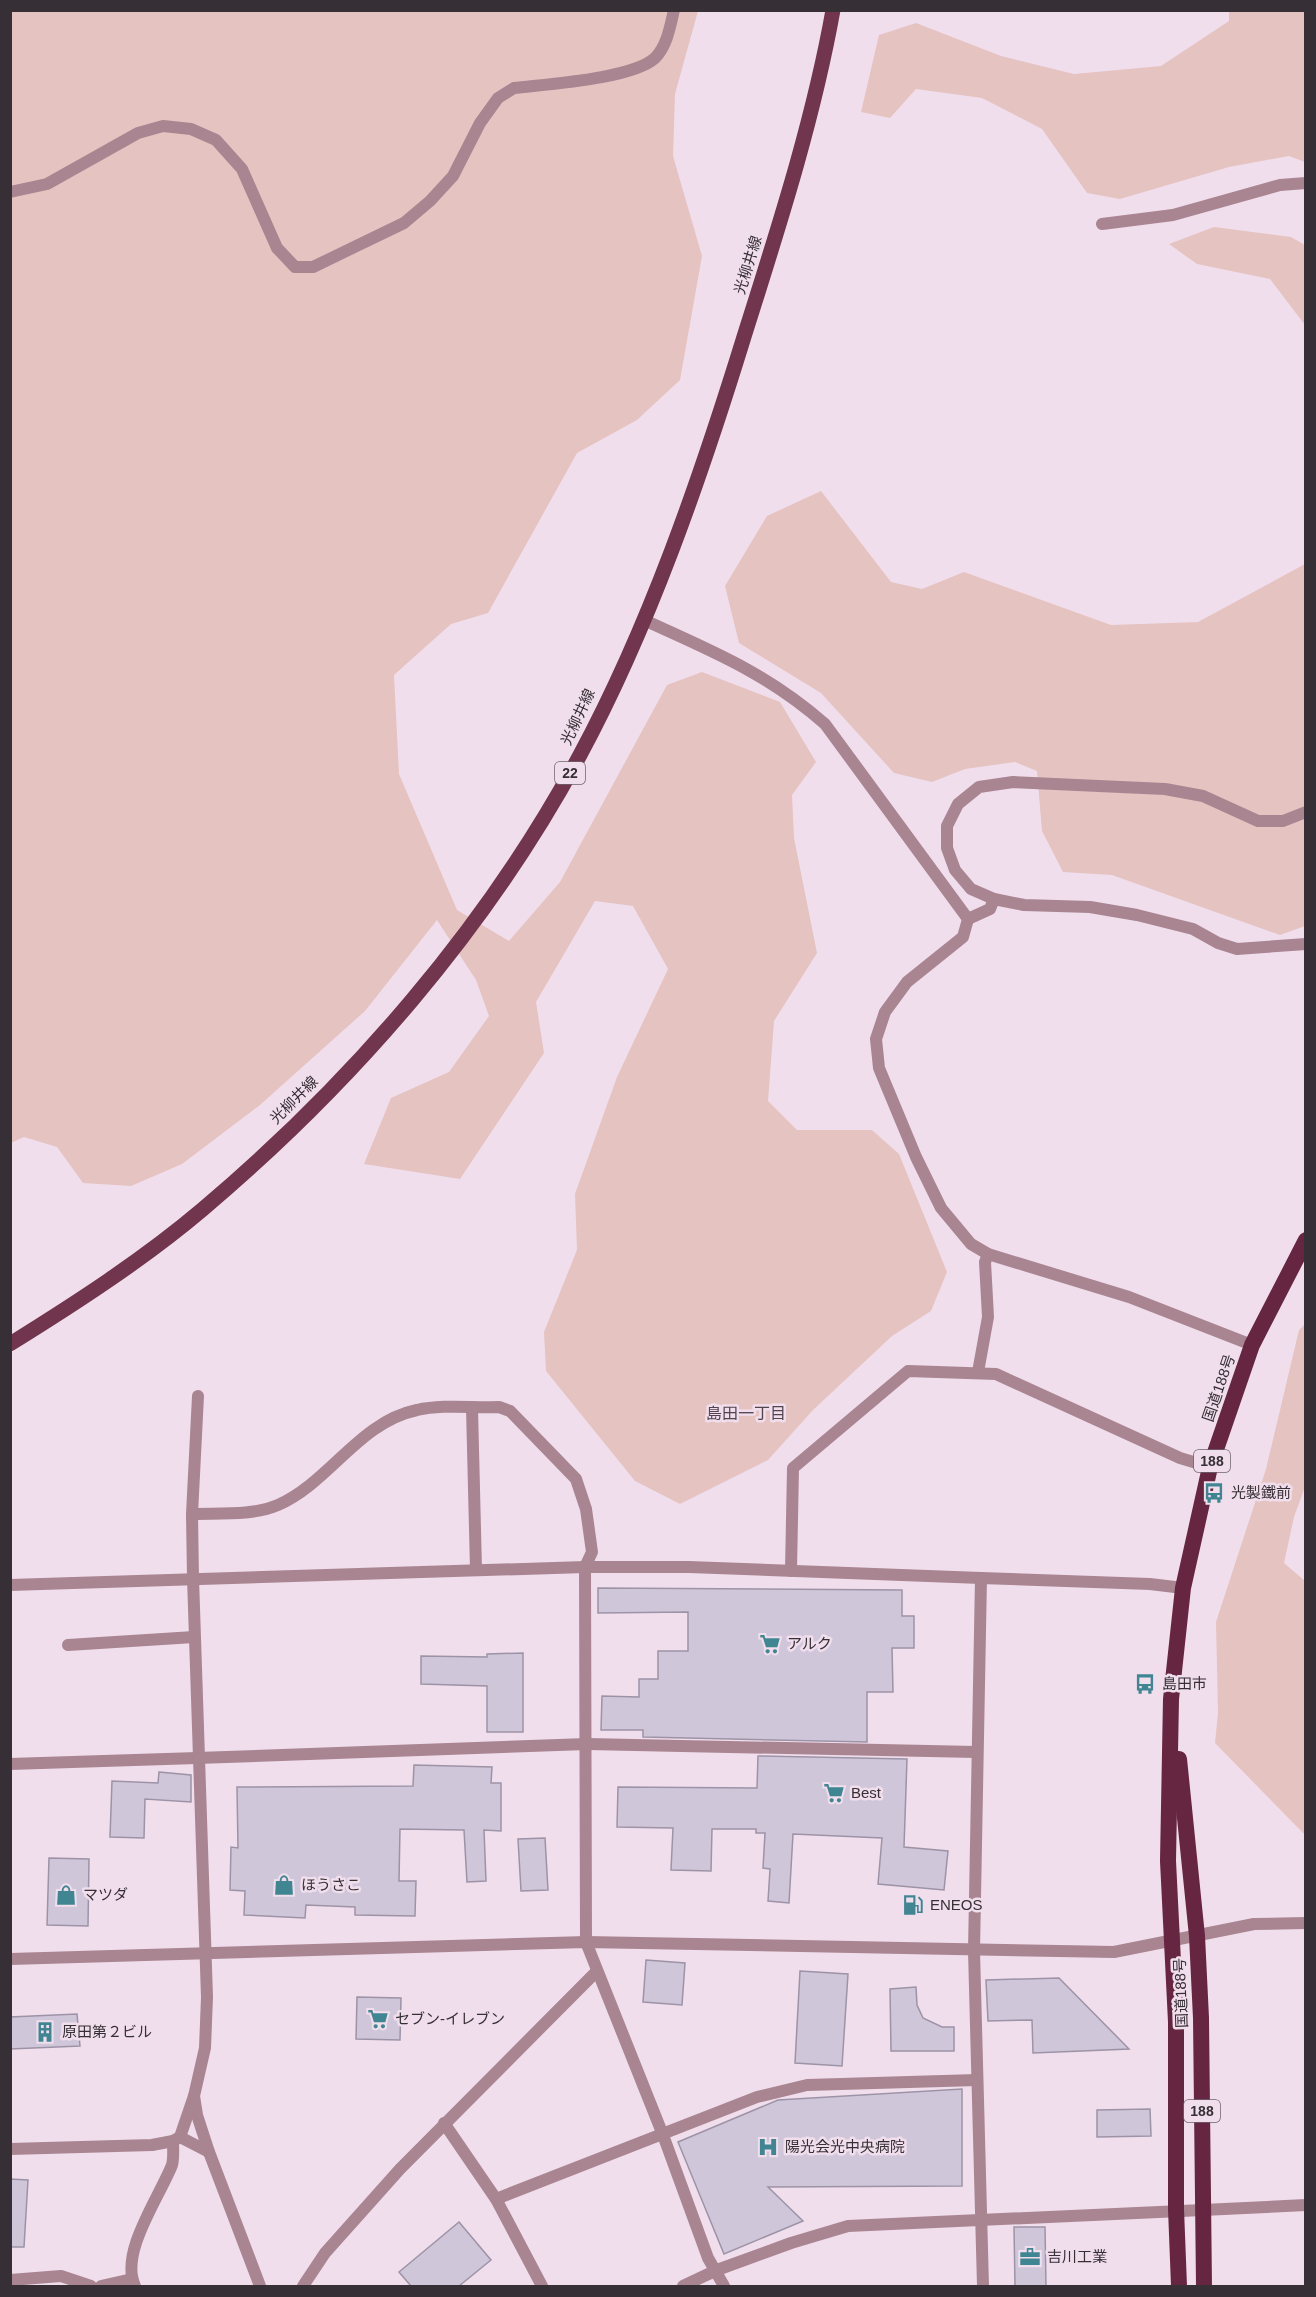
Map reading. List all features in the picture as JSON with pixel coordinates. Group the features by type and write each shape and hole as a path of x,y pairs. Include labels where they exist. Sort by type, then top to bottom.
{"highway":[{"name":"国道188号","path":"1179,2286 1176,2209 1176,2022 1168,1861 1171,1699 1183,1588 1210,1467 1252,1345 1305,1240"},
{"name":"国道188号","path":"1171,1699 1191,1859 1197,1936 1204,2286"}],"main road":[{"name":"光柳井線","path":"10,1344 72,1306 201,1211 302,1120 407,1006 500,887 580,755 644,620 713,435 786,205 833,10"}],"street":[{"path":"10,192 47,184 138,133 163,126 191,129 216,140 242,169 277,248 295,267 313,267 404,223 430,201 453,176 480,123 498,98 514,88 633,71 655,57 667,39 674,10"},
{"path":"1102,224 1173,215 1280,185 1305,183"},
{"path":"644,620 752,669 795,698 825,724 968,919"},
{"path":"1305,812 1282,821 1258,820 1203,796 1165,789 1013,782 979,787 958,804 947,826 947,848 955,870 971,889 994,899 1024,905 1090,907 1137,915 1193,928 1218,943 1237,949 1305,944"},
{"path":"968,919 990,909 994,899"},
{"path":"968,919 963,937 907,982 885,1012 876,1039 879,1068 916,1157 941,1208 971,1244 988,1254 1129,1297 1252,1345"},
{"path":"978,1372 988,1317 985,1262 988,1254"},
{"path":"791,1571 793,1468 908,1371 996,1374 1180,1458 1210,1467"},
{"path":"101,2286 133,2283 132,2260 148,2214 173,2162 177,2139 194,2096 205,2048 207,1997 197,1758 192,1514 198,1396"},
{"path":"192,1514 244,1513 277,1505 303,1490 356,1442 389,1420 417,1409 499,1407 510,1412 576,1479 586,1509 592,1552 585,1567 586,1941 596,1972 663,2135 708,2258 717,2270 724,2286"},
{"path":"471,1408 476,1569"},
{"path":"10,1585 476,1569 689,1567 1150,1584 1183,1588"},
{"path":"981,1578 974,1951 983,2286"},
{"path":"68,1645 194,1637"},
{"path":"10,1764 587,1744 976,1752"},
{"path":"10,1959 586,1941 1114,1953 1254,1924 1305,1923"},
{"path":"303,2286 325,2253 400,2169 596,1972"},
{"path":"496,2199 757,2097 807,2085 977,2080"},
{"path":"194,2096 197,2115 209,2152 260,2286"},
{"path":"444,2123 496,2199 542,2286"},
{"path":"10,2149 152,2145 177,2139 209,2152"},
{"path":"683,2286 717,2270 791,2243 848,2226 1176,2209 1203,2210 1305,2205"},
{"path":"10,2280 61,2276 91,2286"}],"shaded area":[{"path":"11,11 698,11 675,94 673,156 702,256 680,380 637,420 577,453 488,613 451,624 394,675 399,774 457,910 509,941 560,882 667,685 702,672 780,702 816,762 792,795 794,838 817,953 774,1021 768,1101 797,1130 872,1130 899,1154 947,1272 931,1311 892,1336 813,1410 768,1460 680,1504 635,1481 546,1371 544,1332 577,1250 575,1194 617,1077 668,969 633,906 595,901 536,1002 544,1053 460,1179 364,1164 391,1098 449,1072 489,1016 476,980 437,920 365,1011 260,1105 182,1164 131,1186 83,1183 57,1147 24,1137 11,1143"},
{"path":"1229,11 1305,11 1305,162 1289,156 1229,167 1120,199 1087,193 1042,129 982,98 916,89 890,118 861,112 879,35 916,23 1001,56 1074,74 1161,66 1229,21"},
{"path":"1214,227 1291,237 1305,245 1305,325 1270,279 1197,264 1169,244"},
{"path":"821,491 891,582 922,589 964,572 1111,625 1198,622 1305,564 1305,926 1280,935 1112,875 1063,872 1042,831 1037,771 1015,762 965,769 932,782 894,773 821,693 739,643 725,586 767,516"},
{"path":"1305,1324 1305,1487 1294,1517 1284,1563 1305,1581 1305,1835 1215,1743 1218,1713 1216,1622 1266,1469 1299,1330"}],"building":[{"path":"598,1588 902,1590 902,1616 914,1616 914,1648 892,1648 893,1692 867,1692 867,1742 643,1737 643,1730 601,1730 602,1696 639,1697 639,1679 658,1679 658,1651 688,1651 688,1612 598,1613"},
{"path":"523,1653 523,1732 487,1732 487,1686 421,1684 421,1656 487,1657 487,1654"},
{"path":"758,1756 907,1759 904,1847 948,1851 944,1890 878,1884 882,1838 793,1834 789,1903 768,1901 770,1869 763,1868 765,1833 756,1833 756,1829 712,1829 711,1871 671,1870 673,1828 617,1827 618,1787 757,1788"},
{"path":"414,1765 492,1767 491,1783 501,1783 501,1831 484,1830 486,1881 467,1882 464,1830 400,1829 399,1881 416,1881 415,1916 355,1915 355,1907 306,1905 305,1918 244,1915 245,1891 230,1890 231,1847 238,1848 237,1787 413,1786"},
{"path":"159,1772 191,1775 191,1802 145,1799 144,1838 110,1837 112,1781 158,1783"},
{"path":"545,1838 548,1890 521,1891 518,1839"},
{"path":"49,1858 89,1859 88,1926 47,1925"},
{"path":"646,1960 685,1963 682,2005 643,2002"},
{"path":"800,1971 848,1974 842,2066 795,2063"},
{"path":"1059,1978 1129,2049 1033,2053 1032,2020 988,2021 986,1980"},
{"path":"916,1987 917,2005 923,2018 942,2027 954,2027 954,2051 891,2051 890,1989"},
{"path":"357,1997 401,1998 400,2040 356,2039"},
{"name":"原田第２ビル","path":"77,2014 80,2046 10,2049 10,2017"},
{"path":"962,2089 962,2186 768,2187 803,2221 724,2254 678,2142 778,2100"},
{"path":"1150,2109 1151,2136 1097,2137 1097,2110"},
{"path":"10,2179 28,2180 24,2247 10,2247"},
{"path":"459,2222 491,2260 459,2286 411,2286 399,2272"},
{"name":"吉川工業","path":"1014,2227 1045,2227 1046,2286 1015,2286"}],"place":[{"name":"光製鐵前","path":"1214,1493"},
{"name":"アルク","path":"770,1644"},
{"name":"島田市","path":"1145,1684"},
{"name":"Best","path":"834,1793"},
{"name":"ほうさこ","path":"284,1885"},
{"name":"マツダ","path":"66,1895"},
{"name":"ENEOS","path":"913,1905"},
{"name":"セブン-イレブン","path":"378,2019"},
{"name":"原田第２ビル","path":"45,2032"},
{"name":"陽光会光中央病院","path":"768,2147"},
{"name":"吉川工業","path":"1030,2257"}],"district":[{"name":"島田一丁目","path":"746,1413"}]}
